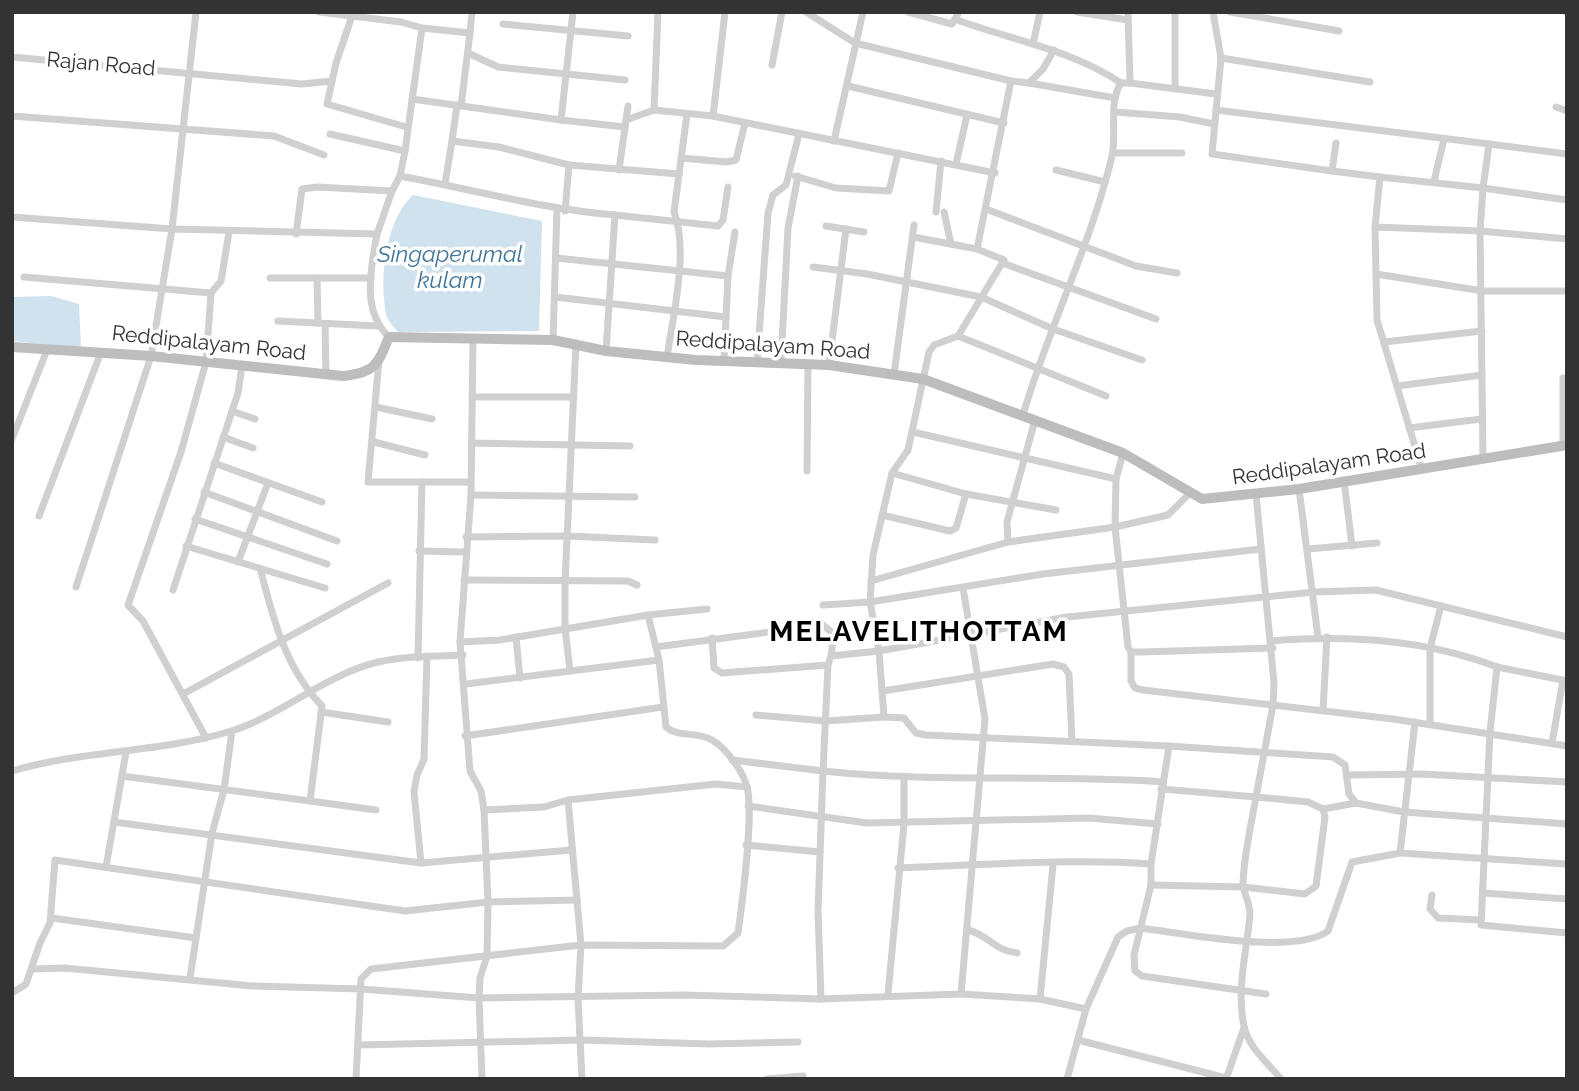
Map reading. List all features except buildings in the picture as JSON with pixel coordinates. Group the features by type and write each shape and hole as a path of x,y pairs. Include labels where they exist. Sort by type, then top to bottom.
{"main road":[{"name":"Reddipalayam Road","path":"389,337 553,340 606,351 667,357 830,365 923,379 1123,453 1189,494 1202,499 1299,489 1565,445"},
{"path":"379,360 389,337"},
{"name":"Reddipalayam Road","path":"12,347 151,356 343,376 368,373 379,360"}],"street":[{"path":"76,587 151,356 172,229 196,12"},
{"path":"319,12 353,14 422,28 470,33"},
{"path":"445,184 468,52 472,12"},
{"path":"562,120 573,12"},
{"path":"654,110 658,12"},
{"path":"712,116 726,12"},
{"path":"772,65 782,12"},
{"path":"806,12 855,43 1012,81 1115,98"},
{"path":"834,141 863,12"},
{"path":"1034,44 1040,12"},
{"path":"1077,12 1128,16 1130,83"},
{"path":"1175,12 1175,87"},
{"path":"1213,12 1221,58 1211,148 1212,154 1217,157 1434,181 1567,200"},
{"path":"1230,12 1339,31"},
{"path":"912,13 952,24 958,16 1054,50 1096,68 1121,83 1175,87 1216,94"},
{"path":"353,14 327,104 406,127"},
{"path":"503,24 570,28 628,36"},
{"path":"389,337 377,326 371,301 371,278 377,233 400,176 422,28"},
{"path":"1029,83 1043,69 1054,50"},
{"path":"468,52 498,67 565,76 625,80"},
{"name":"Rajan Road","path":"12,57 191,71 302,84 332,81"},
{"path":"1221,58 1370,82"},
{"path":"977,249 995,173 1012,81"},
{"path":"1023,415 1036,370 1105,182 1113,153 1115,98 1121,83"},
{"path":"848,86 1004,123"},
{"path":"412,99 562,120 625,124 654,110 712,116 995,173"},
{"path":"619,170 628,106"},
{"path":"1556,107 1567,110"},
{"path":"1216,110 1567,153"},
{"path":"1115,112 1180,117 1214,124"},
{"path":"667,357 678,269 679,224 674,212 687,114"},
{"path":"956,164 967,114"},
{"path":"12,116 274,136 324,155"},
{"path":"681,158 727,162 736,160 745,123"},
{"path":"330,134 405,151"},
{"path":"757,362 768,213 773,195 784,188 799,134"},
{"path":"1434,181 1444,139"},
{"path":"452,141 499,147 569,165 679,174"},
{"path":"1332,171 1336,143"},
{"path":"1483,458 1483,291 1480,231 1489,144"},
{"path":"789,174 836,188 889,191 898,153"},
{"path":"1113,153 1182,153"},
{"path":"941,161 940,212 951,244"},
{"path":"553,340 556,258 569,165"},
{"path":"1056,170 1105,182"},
{"path":"400,176 561,210 679,224 721,225 728,187"},
{"path":"781,362 788,228 798,176"},
{"path":"1380,177 1375,228 1377,320 1422,470"},
{"path":"296,234 302,189 317,187 392,191"},
{"path":"986,209 1136,266 1177,273"},
{"path":"606,351 615,215"},
{"path":"12,217 229,232 377,233"},
{"path":"894,374 914,225"},
{"path":"826,226 864,232"},
{"path":"1375,228 1480,231 1567,239"},
{"path":"830,365 846,229"},
{"path":"206,738 142,621 128,605 181,452 206,362 211,293 221,281 229,232"},
{"path":"724,360 728,276 734,232"},
{"path":"913,237 977,249 1001,257 1004,264 1156,319"},
{"path":"556,258 728,276"},
{"path":"884,717 879,651 870,602 871,580 892,474 908,450 929,352 934,345 958,336 1004,264"},
{"path":"813,267 956,290 981,297 1053,329 1142,360"},
{"path":"1376,274 1483,291 1567,291"},
{"path":"24,277 211,293"},
{"path":"270,278 371,278"},
{"path":"317,278 326,374"},
{"path":"555,297 726,317"},
{"path":"278,321 377,326"},
{"path":"1384,342 1482,331"},
{"path":"958,336 1036,370 1106,396"},
{"path":"473,338 471,495 460,642 464,655 466,684 465,736 470,771 477,781 484,810 488,901 487,956 480,978 479,998 482,1079"},
{"path":"570,671 565,628 565,583 576,343"},
{"path":"12,439 47,350"},
{"path":"39,516 101,352"},
{"path":"379,360 374,442 368,482 471,482"},
{"path":"807,471 808,364"},
{"path":"173,590 232,411 242,366"},
{"path":"1397,386 1482,375"},
{"path":"1563,378 1565,445"},
{"path":"472,397 574,397"},
{"path":"376,407 432,419"},
{"path":"232,411 255,419"},
{"path":"1409,428 1481,419"},
{"path":"1008,542 1007,522 1027,460 1035,420"},
{"path":"913,432 1115,479"},
{"path":"223,438 253,448"},
{"path":"374,442 425,455"},
{"path":"472,443 630,446"},
{"path":"1123,453 1115,479 1115,527 1126,638 1131,652 1131,681 1135,688 1430,724 1567,746"},
{"path":"214,463 322,502"},
{"path":"892,474 966,494 1056,510"},
{"path":"1344,480 1353,546"},
{"path":"238,562 268,482"},
{"path":"418,658 422,482"},
{"path":"1299,489 1322,637 1324,710"},
{"path":"204,492 337,541"},
{"path":"883,515 950,531 956,528 966,494"},
{"path":"871,580 1008,542 1115,527 1168,515 1189,494"},
{"path":"1256,494 1272,644 1273,705 1245,854 1243,887 1249,899 1250,914 1244,941 1242,992 1244,1027 1251,1044 1281,1079"},
{"path":"471,495 635,497"},
{"path":"195,519 327,564"},
{"path":"466,537 567,536 654,540"},
{"path":"1308,549 1377,543"},
{"path":"186,546 324,588"},
{"path":"823,605 870,602 1120,565 1261,549"},
{"path":"419,551 465,552"},
{"path":"260,568 280,640 309,692 322,706 310,801"},
{"path":"464,580 628,582 638,585"},
{"path":"183,694 388,583"},
{"path":"961,993 985,719 973,633 963,589"},
{"path":"831,656 879,651 1067,617 1314,592 1376,590 1567,637"},
{"path":"1430,724 1430,648 1441,606"},
{"path":"460,642 516,637 648,615 707,609"},
{"path":"356,1079 362,979 371,969 581,945 723,946 732,941 738,933 746,845 747,787 732,760 712,739 671,731 666,727 659,660 648,615"},
{"path":"656,648 712,638 823,625 834,634 828,665 820,852 818,911 821,999"},
{"path":"516,637 520,678"},
{"path":"1131,652 1272,644 1322,637 1379,638 1430,648 1497,667 1565,681 1552,743"},
{"path":"712,638 714,668 722,673 828,665"},
{"path":"12,771 46,761 126,752 206,738 232,731 309,692 377,663 426,656 464,655"},
{"path":"421,863 415,792 417,775 424,759 426,656"},
{"path":"466,684 659,660"},
{"path":"883,691 1053,664 1064,667 1069,674 1072,741"},
{"path":"1497,667 1489,732 1480,920 1485,927 1567,933"},
{"path":"465,736 663,707"},
{"path":"321,712 388,722"},
{"path":"756,715 826,721 904,718 916,733 926,735 1168,746 1332,758 1345,765 1349,794 1356,803"},
{"path":"1400,853 1415,722"},
{"path":"190,978 212,833 225,790 232,731"},
{"path":"1168,746 1151,864 1151,885 1134,965 1142,976 1266,994"},
{"path":"106,867 126,752"},
{"path":"732,760 823,771 904,776 1098,778 1307,802 1323,809 1356,803 1404,812 1567,824"},
{"path":"1348,775 1487,776 1567,782"},
{"path":"122,776 376,810"},
{"path":"888,994 904,824 904,776"},
{"path":"484,810 544,807 568,800 716,783 747,787"},
{"path":"568,800 570,850 581,945 578,998 582,1079"},
{"path":"748,806 823,817 904,824 1089,818 1157,824"},
{"path":"1151,885 1243,887 1306,894 1316,886 1323,809"},
{"path":"114,822 421,863 570,850"},
{"path":"746,845 820,852"},
{"path":"1067,1079 1086,1009 1118,937 1127,931 1140,928 1244,941 1310,941 1328,931 1352,862 1400,853 1567,864"},
{"path":"12,993 26,984 52,918 55,860 405,911 488,901 577,900"},
{"path":"898,869 1098,860 1151,864"},
{"path":"1040,999 1053,864"},
{"path":"1483,893 1567,899"},
{"path":"1432,895 1430,909 1438,918 1480,920"},
{"path":"52,918 196,938"},
{"path":"968,930 981,934 999,950 1017,953"},
{"path":"33,969 65,968 252,986 361,989 479,998 684,995 821,999 888,994 961,993 1040,999 1086,1009"},
{"path":"1078,1041 1226,1078 1244,1027"},
{"path":"358,1045 582,1040 709,1044 798,1042"},
{"path":"767,1079 803,1076"}],"water":[{"name":"Singaperumal kulam","path":"413,195 542,221 539,331 398,332 386,314 384,267 390,234 396,219"},
{"path":"51,296 79,304 81,348 12,341 12,297"}],"district":[{"name":"MELAVELITHOTTAM","path":"919,631"}]}
